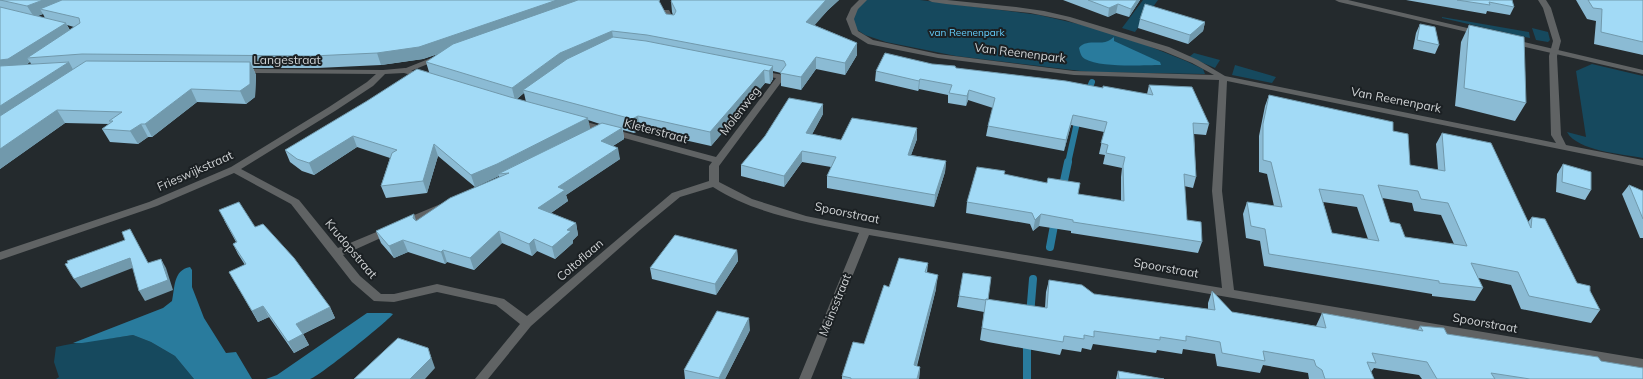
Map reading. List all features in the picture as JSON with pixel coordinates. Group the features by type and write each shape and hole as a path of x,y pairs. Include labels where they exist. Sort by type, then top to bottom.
{"street":[{"name":"Van Reenenpark","path":"863,0 855,8 850,19 854,32 871,42 938,56 1074,73 1223,78 1643,163"},
{"name":"Van Reenenpark","path":"932,0 1042,13 1074,20 1149,43 1207,68 1223,78"},
{"path":"1339,0 1486,35"},
{"path":"1542,0 1547,8 1555,30 1557,41 1553,56 1556,135 1563,147"},
{"path":"666,12 672,23"},
{"path":"1501,38 1643,72"},
{"path":"405,70 450,54"},
{"path":"405,70 437,80"},
{"name":"Langestraat","path":"232,71 383,72 405,70"},
{"name":"Molenweg","path":"717,160 781,77 750,70"},
{"name":"Frieswijkstraat","path":"0,256 153,204 234,169 332,109 370,84 383,72"},
{"path":"1223,78 1217,191 1228,292"},
{"name":"Kleterstraat","path":"566,119 717,160"},
{"path":"588,136 602,129"},
{"path":"714,183 712,173 717,160"},
{"name":"Krudopstraat","path":"234,169 295,202 365,288 378,298 394,298 437,288 500,302 527,323"},
{"name":"Spoorstraat","path":"714,183 740,198 782,212 865,231 1643,364"},
{"name":"Coltoflaan","path":"481,379 527,323 676,195 714,183"},
{"path":"337,253 453,202"},
{"name":"Meinsstraat","path":"805,379 865,231"}],"green space":[{"name":"van Reenenpark","path":"864,0 920,0 1039,15 1087,26 1146,45 1203,69 1205,74 1089,72 956,56 886,42 865,35 856,29 849,16"},
{"path":"1143,0 1158,0 1135,32 1122,28"},
{"path":"1442,18 1529,32 1530,38"},
{"path":"1532,28 1548,32 1550,40 1548,42 1536,40"},
{"path":"1194,53 1220,60 1215,68 1189,57"},
{"path":"1592,64 1643,76 1643,158 1590,148 1580,144 1567,132 1586,137 1576,71"},
{"path":"1235,65 1276,77 1272,83 1232,75"},
{"path":"133,335 151,342 175,356 194,379 56,379 59,377 54,362 56,347"}],"shaded area":[{"path":"1114,37 1114,41 1160,62 1161,65 1101,64 1092,62 1082,56 1079,48 1082,45 1109,41"},
{"path":"190,267 192,270 192,287 204,318 226,353 236,352 252,379 194,379 175,356 151,342 133,335 73,343 163,308 172,301 176,280 180,272"},
{"path":"367,313 393,314 352,350 310,379 266,379 277,375"}],"building":[{"path":"0,0 43,0 27,6"},
{"path":"62,0 557,0 419,47 377,53 312,56 82,54 27,58 80,23 79,18 40,9"},
{"path":"578,0 660,0 659,1 666,14 674,15 676,11 671,1 672,0 826,0 806,22 857,43 845,63 816,57 801,77 780,73 786,65 784,61 647,35 612,31 560,53 512,88 426,62 453,44"},
{"path":"1088,0 1137,0 1131,9 1118,4 1109,8"},
{"path":"1457,0 1512,0 1514,7 1489,2 1490,5"},
{"path":"1588,0 1643,0 1643,42 1601,32 1602,9 1593,8"},
{"path":"1145,4 1205,22 1190,35 1140,19"},
{"path":"0,7 66,23 8,59 0,60"},
{"path":"1420,24 1435,27 1439,45 1417,40"},
{"path":"1469,25 1524,37 1526,103 1464,88"},
{"path":"613,37 646,41 773,66 769,71 764,70 710,132 638,116 632,119 523,90 567,59"},
{"path":"885,53 932,64 955,66 956,68 1066,81 1103,88 1103,86 1153,95 1149,85 1192,87 1209,124 1193,123 1196,177 1184,174 1187,220 1201,222 1202,242 1073,222 1073,220 1041,214 1035,220 1032,213 967,202 977,167 1005,171 1004,174 1047,183 1048,178 1080,183 1078,194 1124,201 1123,166 1125,157 1106,153 1108,145 1101,143 1107,122 1073,115 1066,140 988,126 995,98 969,90 967,96 949,93 952,85 920,79 919,81 876,71"},
{"path":"86,61 250,62 250,84 240,91 191,89 145,124 141,124 130,131 102,129 113,121 109,121 122,112 57,110 0,149 0,116"},
{"path":"69,62 0,106 0,66"},
{"path":"417,69 510,97 588,118 497,164 471,175 434,144 423,181 381,186 392,153 397,150 353,136 309,163 297,159 285,150"},
{"path":"1269,95 1393,122 1393,131 1408,134 1410,165 1445,171 1442,133 1491,143 1531,228 1532,217 1545,219 1577,283 1590,286 1590,291 1600,310 1529,296 1518,272 1471,263 1483,288 1439,283 1439,281 1269,254 1265,229 1251,226 1247,202 1282,207 1271,162 1263,160 1263,124","holes":["1378,185 1418,191 1421,199 1448,203 1467,246 1405,237 1400,224 1390,222","1319,189 1363,195 1379,241 1332,233"]},
{"path":"789,98 823,104 806,133 841,140 852,118 917,128 908,155 946,161 935,195 827,176 836,157 802,151 784,176 741,165 765,136"},
{"path":"602,123 622,128 601,141 618,148 558,187 565,190 538,208 576,223 567,230 571,231 552,247 534,239 529,244 499,231 470,258 443,250 441,252 403,240 389,246 376,231 414,214 413,218 416,221 450,198 509,173 498,174"},
{"path":"1563,164 1591,172 1591,190 1562,182"},
{"path":"1629,185 1643,191 1643,219"},
{"path":"239,202 255,227 263,224 294,258 330,307 296,324 303,334 288,342 263,306 252,311 229,272 246,264 233,244 237,242 219,210"},
{"path":"130,229 148,263 161,259 168,280 139,291 130,258 74,279 65,264 68,263 67,261 125,240 122,232"},
{"path":"675,235 737,250 715,284 650,268"},
{"path":"899,258 928,263 925,272 938,275 914,365 920,367 917,379 851,379 842,376 853,342 864,344 884,285 889,287"},
{"path":"963,273 991,277 988,300 959,296"},
{"path":"1049,280 1082,285 1094,294 1215,310 1212,291 1232,312 1326,328 1322,313 1423,331 1420,326 1444,328 1447,334 1598,357 1601,361 1643,368 1643,379 1530,379 1491,373 1495,379 1437,379 1427,362 1372,353 1376,363 1367,362 1374,379 1325,379 1322,370 1316,366 1314,360 1263,351 1265,361 1222,353 1220,342 1186,336 1186,341 1160,337 1160,340 1094,331 1094,337 1084,335 1084,339 1064,336 1063,342 982,328 986,299 1047,308"},
{"path":"717,311 749,318 719,378 684,370"},
{"path":"398,338 428,348 431,358 410,379 354,379"},
{"path":"1118,371 1164,379 1119,379"}],"waterway":[{"path":"1087,94 1092,82"},
{"path":"1068,163 1078,118"},
{"path":"1062,190 1068,162"},
{"path":"1050,247 1055,220"},
{"path":"1030,315 1033,279"},
{"path":"1027,341 1027,379"}]}
